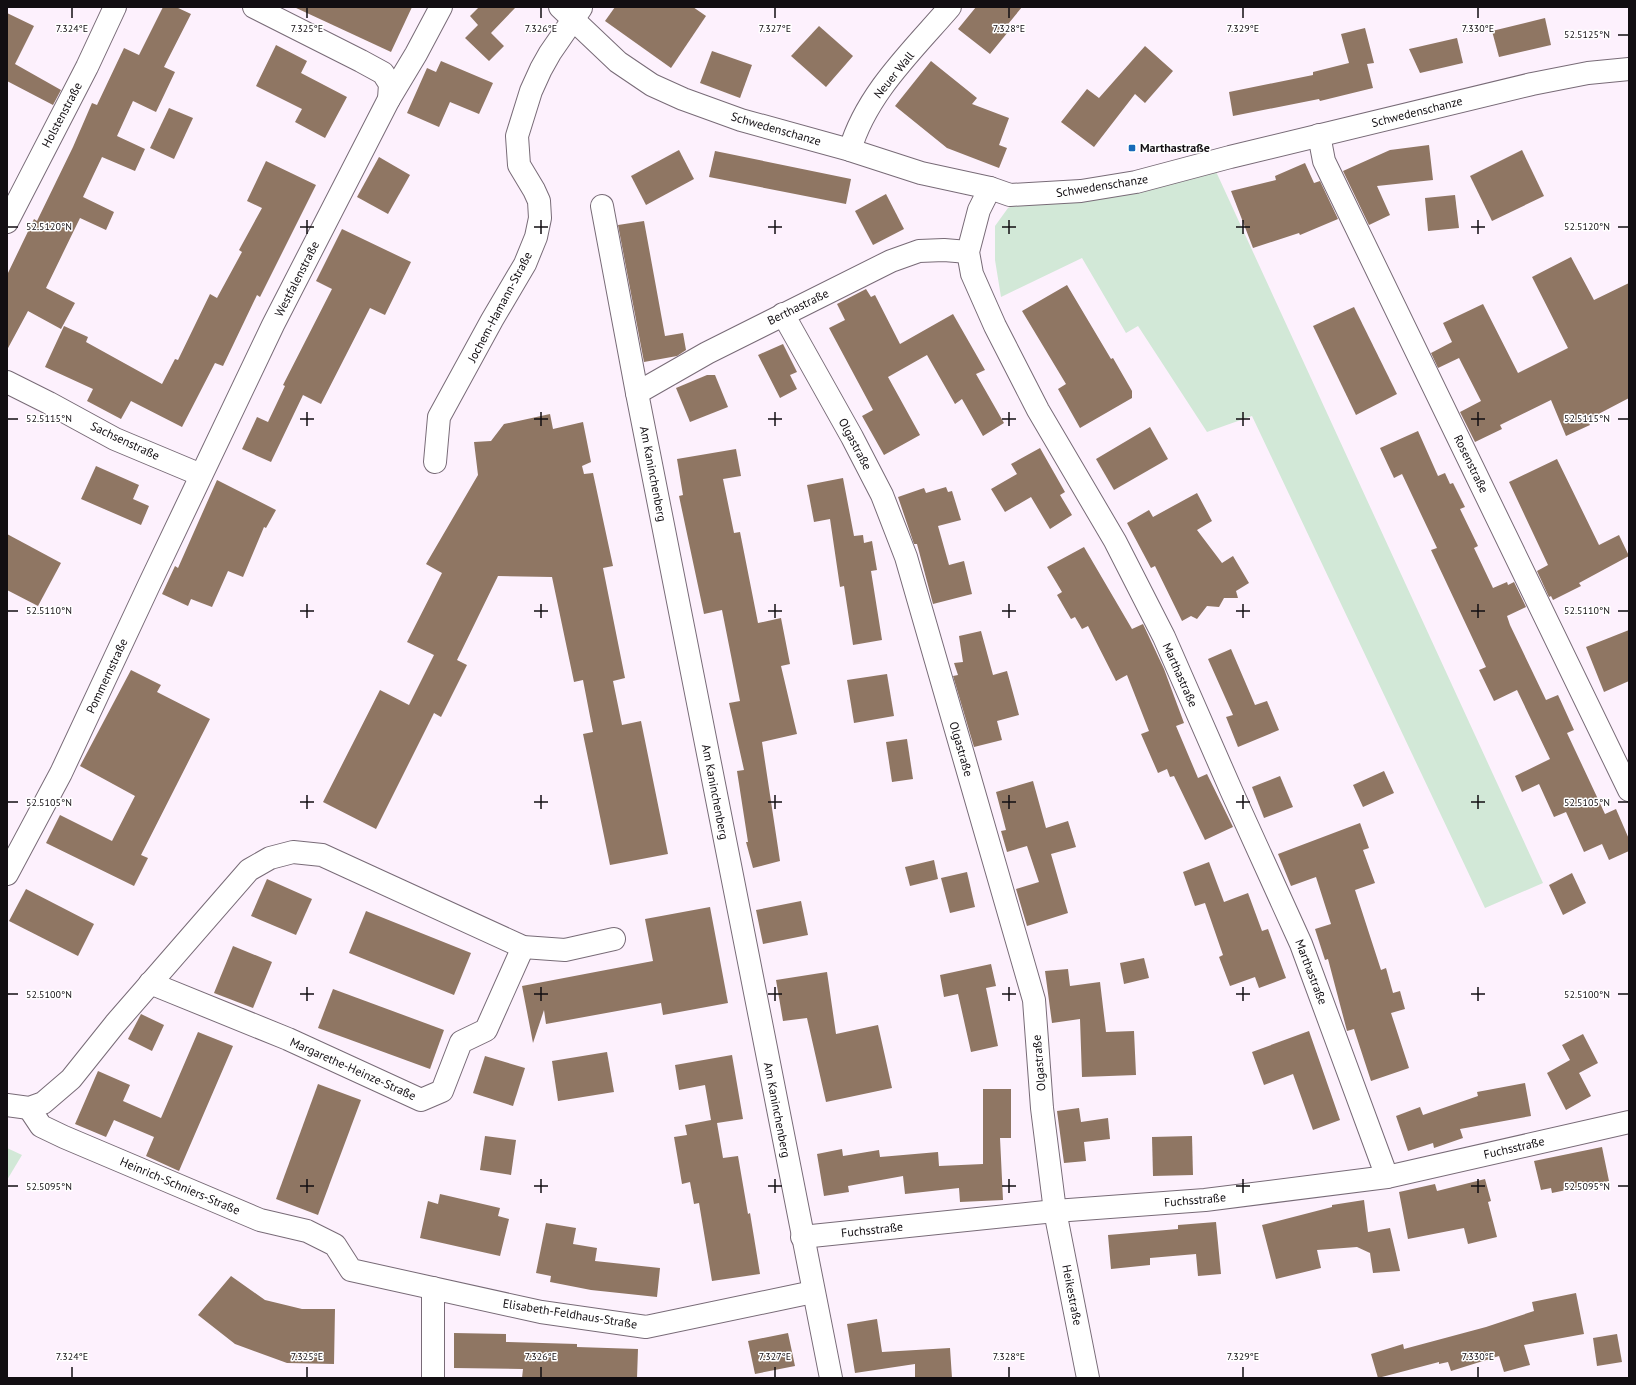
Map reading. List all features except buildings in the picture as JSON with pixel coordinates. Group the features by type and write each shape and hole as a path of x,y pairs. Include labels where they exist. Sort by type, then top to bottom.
{"street":[{"name":"Holstenstraße","path":"7,222 87,67 115,7"},
{"path":"254,7 362,60 383,73 389,91"},
{"name":"Westfalenstraße","path":"201,475 273,325 389,91 416,54 441,7"},
{"name":"Neuer Wall","path":"850,150 856,130 879,91 950,7"},
{"name":"Schwedenschanze","path":"572,11 618,62 652,86 741,120 850,150 921,173 990,188 1010,195 1081,191 1136,182 1319,135 1532,84 1588,73 1629,69"},
{"name":"Jochem-Hamann-Straße","path":"436,462 439,417 492,320 525,264 536,237 540,218 539,201 519,165 517,136 531,91 572,11"},
{"name":"Rosenstraße","path":"1319,135 1324,161 1629,790"},
{"name":"Marthastraße","path":"990,188 980,210 968,252 972,274 995,326 1038,410 1115,541 1164,637 1230,790 1301,944 1387,1177"},
{"name":"Am Kaninchenberg","path":"602,206 637,393 802,1237 831,1378"},
{"name":"Berthastraße","path":"637,393 707,353 891,261 919,251 944,250 968,252"},
{"name":"Olgastraße","path":"783,314 852,437 882,495 906,557 1034,1000 1042,1108 1055,1211"},
{"name":"Sachsenstraße","path":"7,382 115,439 201,475"},
{"name":"Pommernstraße","path":"7,874 62,773 201,475"},
{"path":"7,1105 29,1108 43,1103 71,1079 150,983 249,870 270,858 293,852 322,855 523,947 565,950 614,939"},
{"name":"Margarethe-Heinze-Straße","path":"150,983 288,1039 421,1100 442,1091 460,1042 486,1030 523,947"},
{"name":"Heinrich-Schniers-Straße","path":"29,1108 41,1126 64,1137 260,1220 307,1231 334,1245 351,1270"},
{"name":"Fuchsstraße","path":"802,1237 1055,1211 1204,1200 1387,1177 1629,1122"},
{"name":"Heikestraße","path":"1055,1211 1088,1378"},
{"name":"Elisabeth-Feldhaus-Straße","path":"351,1270 541,1312 646,1327 813,1292"},
{"path":"433,1288 433,1378"}],"green space":[{"path":"1213,165 1543,883 1485,908 1252,416 1207,432 1138,326 1126,333 1082,258 1001,297 995,260 995,226 1008,208 1036,194"},
{"path":"7,1148 22,1155 7,1180"}],"place":[{"name":"Marthastraße","path":"1132,148"}]}
